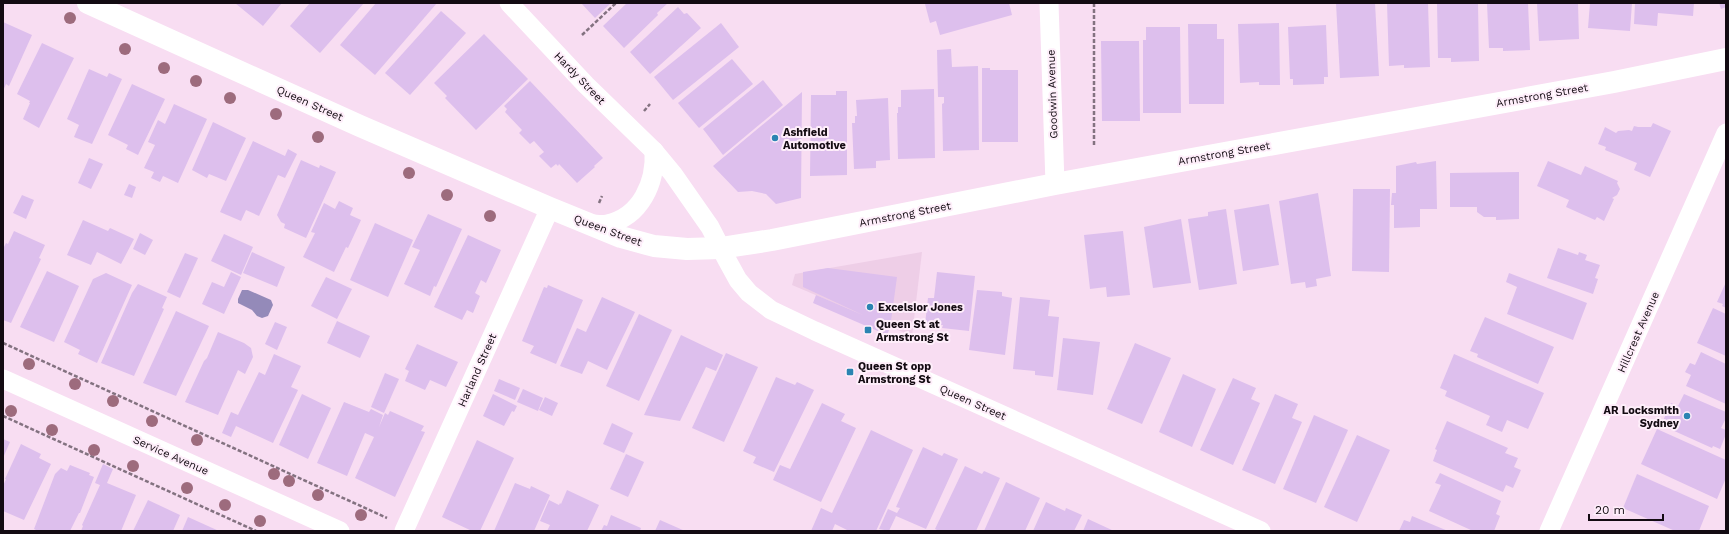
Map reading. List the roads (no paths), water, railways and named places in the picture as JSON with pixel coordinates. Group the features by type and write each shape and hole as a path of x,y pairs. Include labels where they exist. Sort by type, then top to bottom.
{"street":[{"name":"Queen Street","path":"88,3 360,126 621,237 654,246 687,249 721,248 738,280 749,293 771,310 1260,531"},
{"name":"Hardy Street","path":"509,3 586,85 654,151 691,198 710,227 721,248"},
{"name":"Goodwin Avenue","path":"1049,3 1055,184"},
{"name":"Armstrong Street","path":"721,248 796,235 1055,184 1614,82 1726,59"},
{"name":"Hillcrest Avenue","path":"1549,531 1726,133"},
{"path":"591,224 607,224 634,210 643,199 649,188 655,164 654,151"},
{"name":"Harland Street","path":"404,531 550,208"},
{"name":"Service Avenue","path":"3,379 340,531"}],"place":[{"name":"Ashfield Automotive","path":"775,138"},
{"name":"Excelsior Jones","path":"870,307"},
{"name":"Queen St at Armstrong St","path":"868,330"},
{"name":"Queen St opp Armstrong St","path":"850,372"},
{"name":"AR Locksmith Sydney","path":"1687,416"}]}
